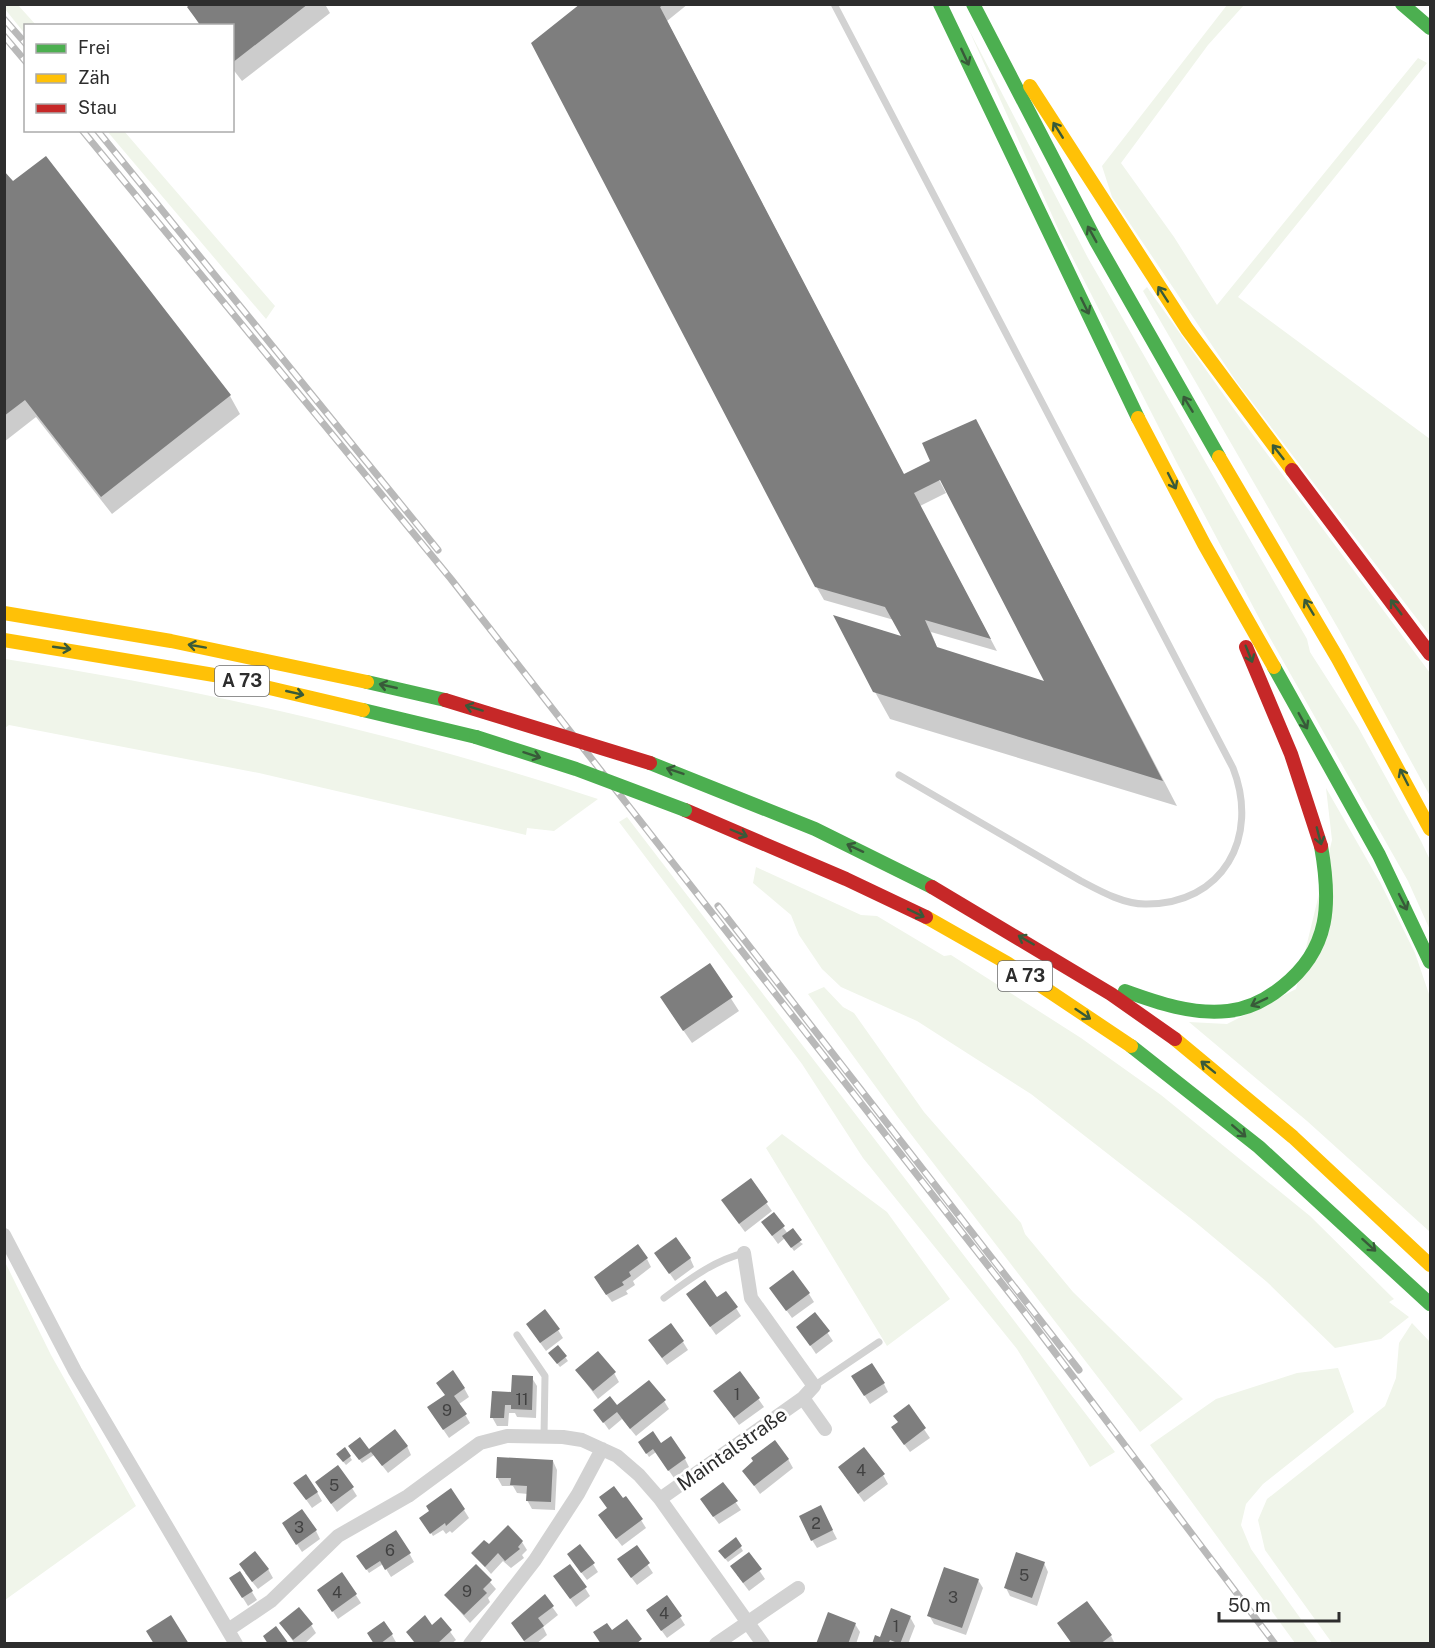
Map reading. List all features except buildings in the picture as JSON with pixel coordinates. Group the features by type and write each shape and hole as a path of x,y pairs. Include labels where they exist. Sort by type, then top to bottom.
{"main road":[{"path":"940,4 1134,408 1203,542 1376,850 1431,962"},
{"path":"974,4 1186,329 1431,654"},
{"path":"974,4 1078,210 1173,378 1319,625 1431,829"},
{"path":"1402,4 1431,28"},
{"path":"1076,972 1154,1002 1199,1011 1226,1012 1256,1005 1278,992 1302,969 1318,945 1326,915 1327,878 1320,839 1303,785 1203,542"},
{"name":"A 73","path":"4,613 219,650 328,672 445,700 650,763 748,801 895,868 1032,943 1146,1017 1242,1094 1333,1172 1431,1265"},
{"name":"A 73","path":"4,640 214,675 476,737 576,769 685,810 817,866 941,925 1033,981 1136,1051 1228,1121 1326,1205 1431,1304"}],"street":[{"path":"4,1235 75,1371 236,1644"},
{"path":"744,1253 750,1298 814,1386"},
{"name":"Maintalstraße","path":"660,1499 803,1398 814,1386"},
{"name":"Maintalstraße","path":"803,1398 825,1429"},
{"path":"228,1630 271,1602 338,1536 408,1496 480,1443 507,1436 563,1437 582,1440 617,1456 639,1475 660,1499 763,1644"},
{"path":"470,1644 535,1560 578,1494 602,1449"},
{"path":"716,1644 798,1588"}],"lane":[{"path":"834,4 1233,768 1239,782 1244,814 1241,834 1233,856 1199,892 1173,903 1143,904 1108,894 1081,881 900,775"},
{"path":"664,1298 722,1258 744,1253"},
{"path":"517,1335 546,1376 544,1437"},
{"path":"814,1386 879,1342"}],"shaded area":[{"path":"4,5 18,5 35,24 24,24 24,33"},
{"path":"1227,5 1244,5 1208,45 1121,163 1174,237 1217,305 1418,58 1427,63 1238,297 1430,439 1430,636 1236,381 1112,197 1102,166"},
{"path":"969,30 1088,258 1307,639 1310,652 1358,727 1421,841 1430,860 1430,930 1408,881 1266,631 1178,465 1060,233"},
{"path":"108,132 125,132 275,306 266,319"},
{"path":"1147,287 1236,412 1430,673 1430,796 1339,630 1143,291"},
{"path":"5,659 155,685 304,717 452,754 598,799 554,831 527,828 526,835 259,773 9,725 5,728"},
{"path":"1326,788 1381,884 1415,953 1430,997 1430,1232 1307,1121 1189,1022 1227,1024 1296,989 1332,840"},
{"path":"627,817 1115,1452 1090,1467 1017,1349 863,1158 802,1064 619,822"},
{"path":"756,867 861,915 877,916 944,956 951,955 1081,1038 1161,1095 1310,1216 1394,1299 1389,1302 1409,1317 1381,1339 1335,1348 1267,1282 1194,1221 1031,1094 917,1021 841,987 822,969 799,935 791,915 753,883"},
{"path":"824,987 843,1007 854,1013 924,1112 1021,1223 1025,1234 1073,1292 1183,1399 1140,1432 897,1116 808,994"},
{"path":"782,1134 887,1212 950,1299 887,1346 766,1148"},
{"path":"5,1262 51,1355 136,1506 5,1600"},
{"path":"1412,1323 1430,1342 1430,1643 1332,1643 1265,1550 1258,1520 1267,1499 1385,1406 1396,1378 1399,1343"},
{"path":"1338,1368 1354,1412 1263,1484 1246,1504 1241,1525 1251,1549 1318,1643 1295,1643 1150,1445 1216,1399 1297,1373"}],"railway":[{"path":"4,19 24,42"},
{"path":"4,36 24,60"},
{"path":"84,132 451,579 1025,1313 1275,1644"},
{"path":"99,132 438,550"},
{"path":"718,906 1079,1370"}],"traffic: fast":[{"path":"940,4 1138,418"},
{"path":"973,4 1096,241 1219,457"},
{"path":"1402,4 1430,28"},
{"path":"1274,667 1379,855 1430,962"},
{"path":"367,682 445,700"},
{"path":"363,710 476,737"},
{"path":"476,737 576,769 685,810"},
{"path":"650,763 815,829 932,887"},
{"path":"1125,991 1176,1007 1215,1012 1250,1006 1276,992 1298,972 1310,957 1319,940 1326,905 1321,846"},
{"path":"1131,1046 1259,1147 1430,1304"}],"traffic: slow":[{"path":"1030,86 1187,329 1292,470"},
{"path":"1138,418 1204,544 1274,667"},
{"path":"1219,457 1338,659 1430,829"},
{"path":"4,613 171,641 367,682"},
{"path":"4,640 214,675 363,710"},
{"path":"926,917 1007,963 1131,1046"},
{"path":"1175,1039 1293,1137 1430,1265"}],"traffic: jam":[{"path":"1292,470 1430,654"},
{"path":"1246,647 1291,754 1321,846"},
{"path":"445,700 650,763"},
{"path":"685,810 846,879 926,917"},
{"path":"932,887 1111,994 1175,1039"}]}
